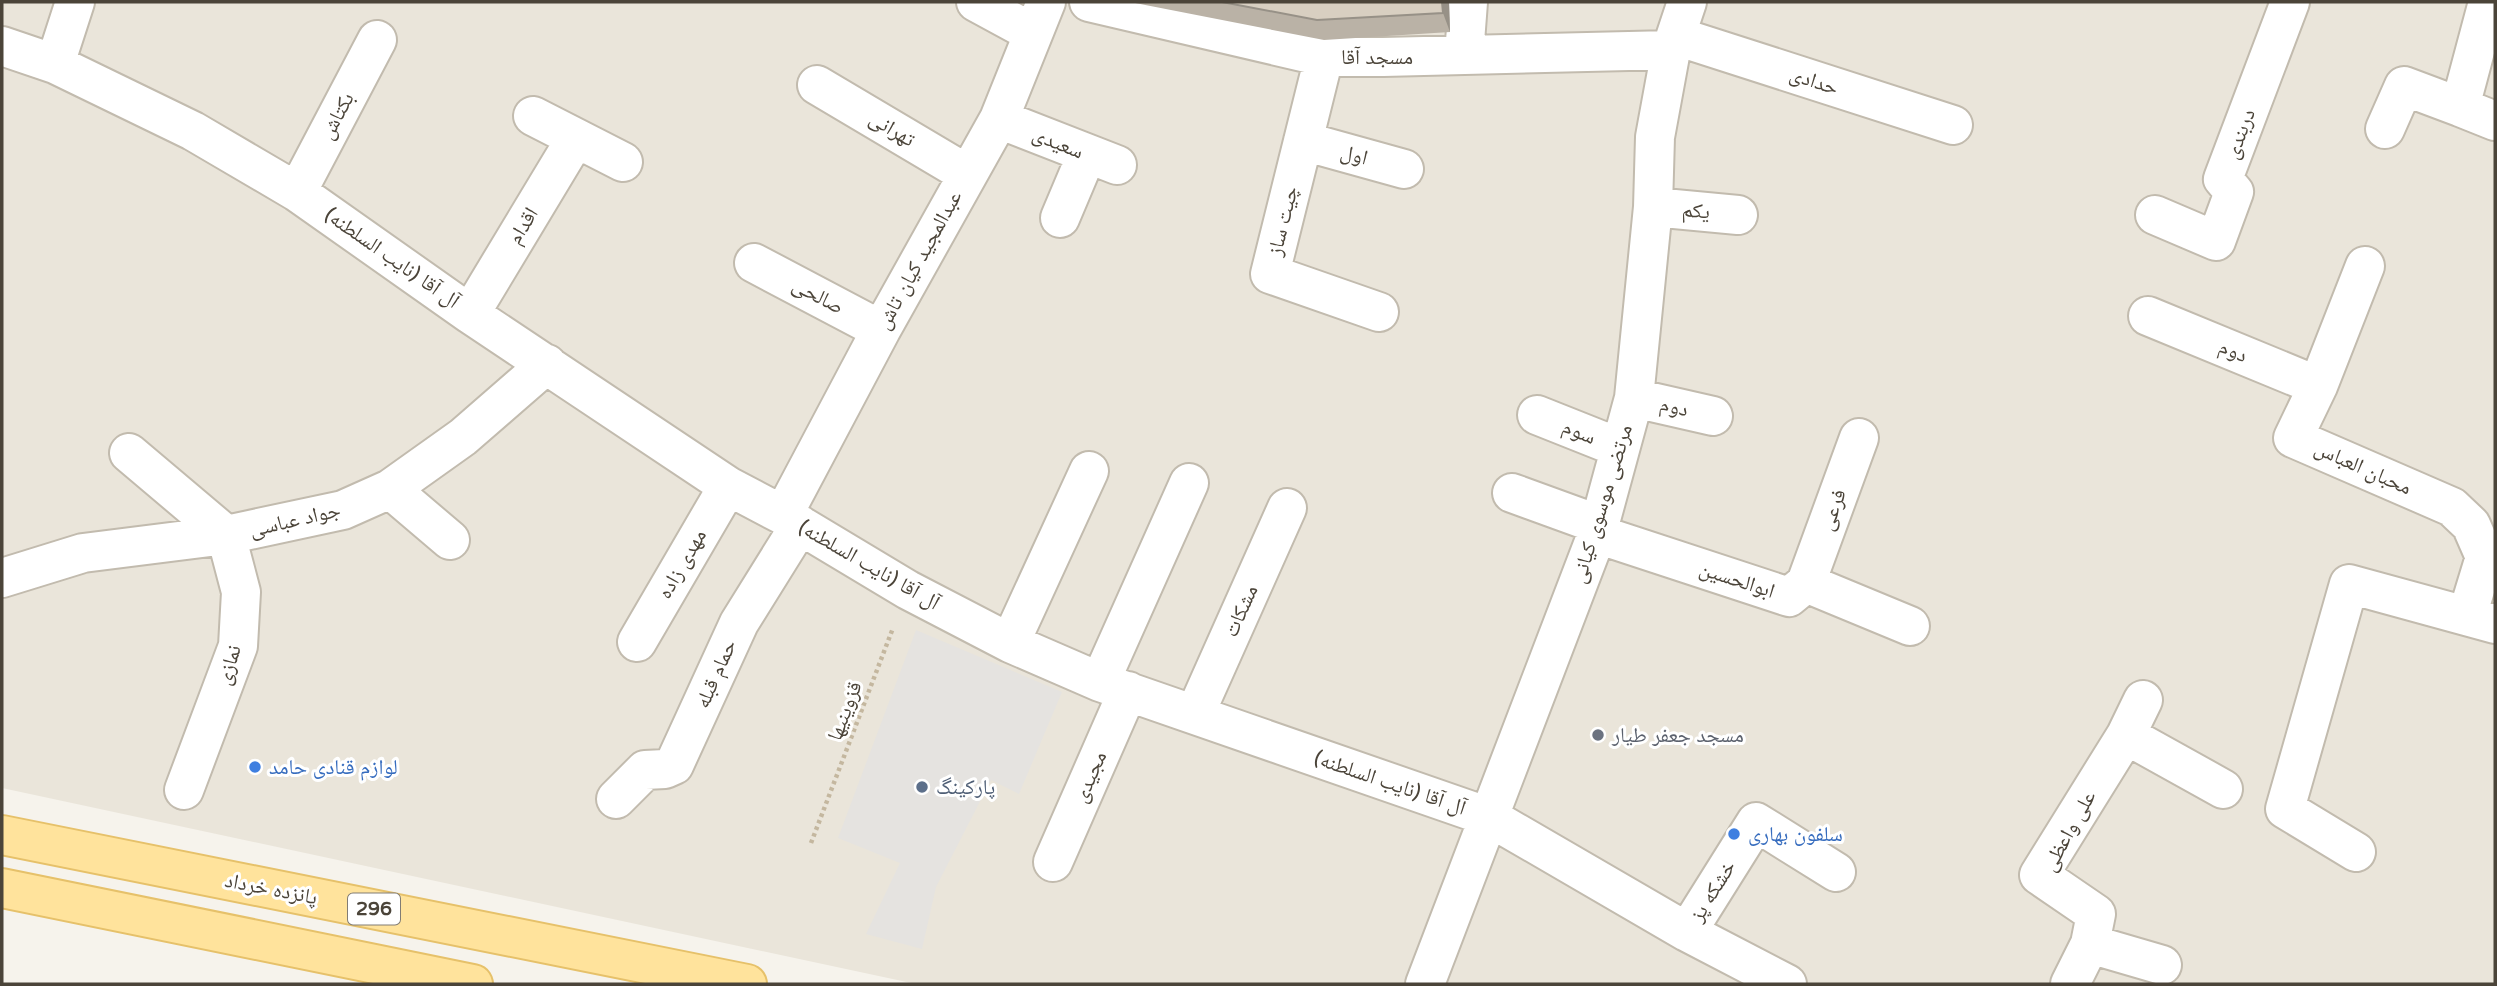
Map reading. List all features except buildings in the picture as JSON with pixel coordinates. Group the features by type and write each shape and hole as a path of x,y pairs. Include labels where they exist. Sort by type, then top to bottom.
{"main road":[{"name":"پانزده خرداد","path":"2,835 703,980 747,984"},
{"path":"2,888 464,983"}],"street":[{"path":"55,65 75,2"},
{"path":"976,2 1040,17"},
{"name":"مسجد آقا","path":"1089,2 1324,57 1464,55 1678,29"},
{"path":"1464,55 1468,2"},
{"name":"دربندی","path":"2155,215 2216,241 2234,191 2223,179 2290,2"},
{"path":"2460,107 2487,2"},
{"name":"عبدالمجید کیان تاش","path":"792,520 881,330 999,120 1040,17"},
{"name":"حدادی","path":"1678,29 1953,125"},
{"name":"مرتضی موسوی کیانی","path":"1425,984 1599,529 1634,398 1653,207 1654,137 1678,29"},
{"name":"بکتاش","path":"297,191 377,40"},
{"name":"آل آقا (نایب السلطنه)","path":"2,47 55,65 192,131 297,191 470,314 728,486 792,520 908,590 1010,643 1114,686 1489,817 1687,932 1787,984"},
{"name":"چیت ساز","path":"1324,57 1270,274 1379,312"},
{"name":"تهرانی","path":"817,85 967,174"},
{"path":"2385,129 2404,86 2495,121"},
{"path":"533,116 623,162"},
{"name":"سعیدی","path":"999,120 1102,160 1060,218"},
{"name":"اقدام","path":"470,314 576,138"},
{"name":"اول","path":"1303,141 1404,169"},
{"name":"یکم","path":"1653,207 1738,215"},
{"name":"صالحی","path":"754,263 881,330"},
{"name":"محبان العباس","path":"2356,852 2284,810 2349,584 2481,620 2485,557 2471,526 2452,507 2293,438 2318,386 2365,267"},
{"name":"دوم","path":"2148,316 2318,386"},
{"name":"جواد عباسی","path":"2,578 83,553 226,536 343,510 390,489 463,437 547,364"},
{"name":"دوم","path":"1634,398 1713,416"},
{"name":"سوم","path":"1537,415 1620,448"},
{"name":"فرعی","path":"1807,583 1859,438"},
{"path":"129,453 226,536"},
{"path":"1010,643 1089,471"},
{"name":"مجیدی","path":"1053,862 1189,483"},
{"name":"مهدی زاده","path":"637,642 728,486"},
{"path":"390,489 450,540"},
{"path":"1512,493 1599,529"},
{"name":"مشکات","path":"1195,714 1287,508"},
{"name":"حمام قبله","path":"616,799 645,769 665,769 674,765 739,623 792,520"},
{"name":"ابوالحسین","path":"1599,529 1789,597 1807,583 1910,626"},
{"name":"نمازی","path":"184,790 238,646 241,592 226,536"},
{"name":"علی واعظی","path":"2070,984 2090,944 2096,914 2039,875 2126,734 2143,700"},
{"path":"2126,734 2223,789"},
{"name":"خشکه پز","path":"1687,932 1756,822 1836,872"},
{"path":"2090,944 2162,965"}],"path":[{"name":"قزوینیها","path":"811,843 908,590"}],"shaded area":[{"path":"2,2 2495,2 2495,984 916,984 2,788"},
{"name":"پارکینگ","path":"916,630 1062,692 1019,794 991,780 936,887 922,949 866,934 900,863 838,838"}],"place":[{"name":"مسجد جعفر طیار","path":"1598,735"},
{"name":"لوازم قنادی حامد","path":"255,767"},
{"name":"پارکینگ","path":"922,787"},
{"name":"سلفون بهاری","path":"1734,834"}]}
